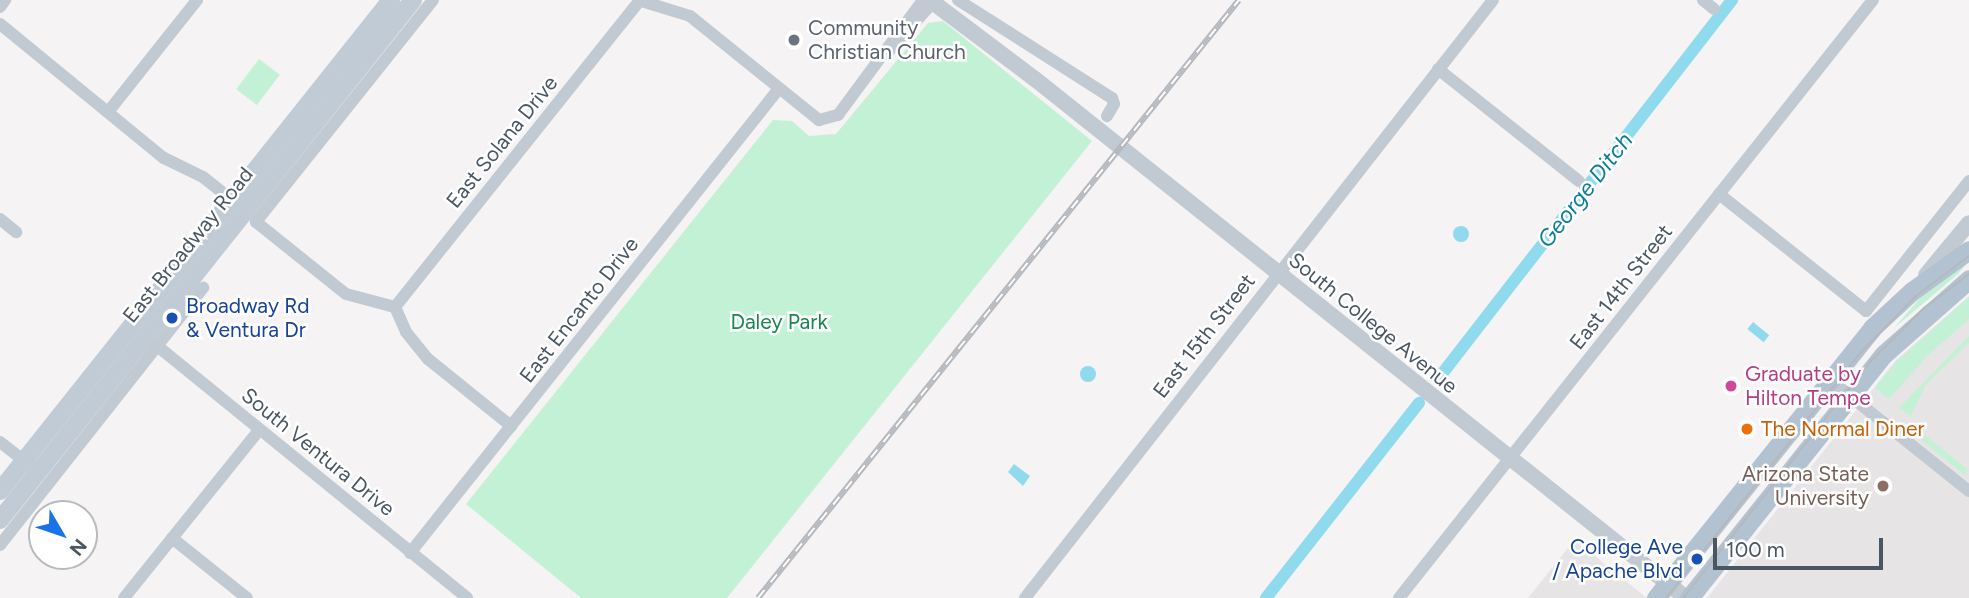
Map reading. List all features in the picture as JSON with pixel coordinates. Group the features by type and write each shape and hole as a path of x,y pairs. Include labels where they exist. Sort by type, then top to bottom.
{"main road":[{"name":"East Broadway Road","path":"0,491 31,467 151,341 391,0"},
{"name":"East Broadway Road","path":"0,520 31,467 245,211 413,0"},
{"path":"1662,591 1829,379 1912,291 1969,250"},
{"path":"1687,598 1904,333 1969,279"}],"street":[{"path":"0,7 5,0"},
{"path":"108,113 197,0"},
{"path":"245,211 433,0"},
{"path":"958,0 1112,98 1114,104 1107,116"},
{"name":"East 15th Street","path":"1025,598 1493,0"},
{"path":"1703,0 1714,9"},
{"name":"East 14th Street","path":"1399,598 1873,0"},
{"path":"639,1 690,16 777,91 812,117 826,120 838,115 887,52 933,1"},
{"name":"East Solana Drive","path":"395,307 639,1"},
{"name":"South College Avenue","path":"933,1 1278,273 1508,460 1662,591 1687,598"},
{"path":"0,24 164,158 203,177 346,294 395,307 406,332 428,359 511,426"},
{"path":"1438,69 1579,181"},
{"name":"East Encanto Drive","path":"410,553 777,91"},
{"path":"1719,194 1866,311 1969,181"},
{"path":"0,219 16,232"},
{"path":"1912,291 1969,223"},
{"path":"0,545 151,341 203,288"},
{"name":"South Ventura Drive","path":"151,341 467,598"},
{"path":"1829,379 1969,491"},
{"path":"124,598 259,430"},
{"path":"0,442 31,467"},
{"path":"172,538 247,598"}],"shaded area":[{"name":"Arizona State University","path":"1969,296 1969,598 1707,598 1895,361"},
{"path":"1577,537 1602,562 1647,598 1528,598"}],"green space":[{"name":"Daley Park","path":"943,21 1092,141 727,598 581,598 466,504 773,120 792,121 809,136 836,134 928,23"},
{"path":"259,59 280,75 257,105 236,89"},
{"path":"1969,260 1958,274 1894,328 1921,297"},
{"path":"1969,297 1969,319 1928,355 1889,399 1875,388 1896,362"},
{"path":"1969,336 1969,343 1926,384 1911,416 1899,408"},
{"path":"1925,435 1969,470 1965,475 1921,440"}],"water":[{"path":"1458,226 1464,226 1469,234 1467,240 1458,242 1453,237 1453,231"},
{"path":"1753,322 1769,335 1764,342 1747,329"},
{"path":"1085,366 1091,366 1096,374 1094,380 1085,382 1080,377 1080,371"},
{"path":"1014,464 1030,476 1023,486 1008,472"}],"waterway":[{"name":"George Ditch","path":"1438,379 1732,0"},
{"name":"George Ditch","path":"1266,598 1419,403"}],"tram line":[{"path":"1666,598 1861,352 1916,296 1969,256"},
{"path":"1683,598 1871,361 1924,308 1969,274"}],"railway":[{"path":"758,598 1239,0"}],"place":[{"name":"Community Christian Church","path":"794,40"},
{"name":"Broadway Rd & Ventura Dr","path":"172,318"},
{"name":"Graduate by Hilton Tempe","path":"1731,386"},
{"name":"The Normal Diner","path":"1747,429"},
{"name":"Arizona State University","path":"1883,486"},
{"name":"College Ave / Apache Blvd","path":"1697,559"}]}
